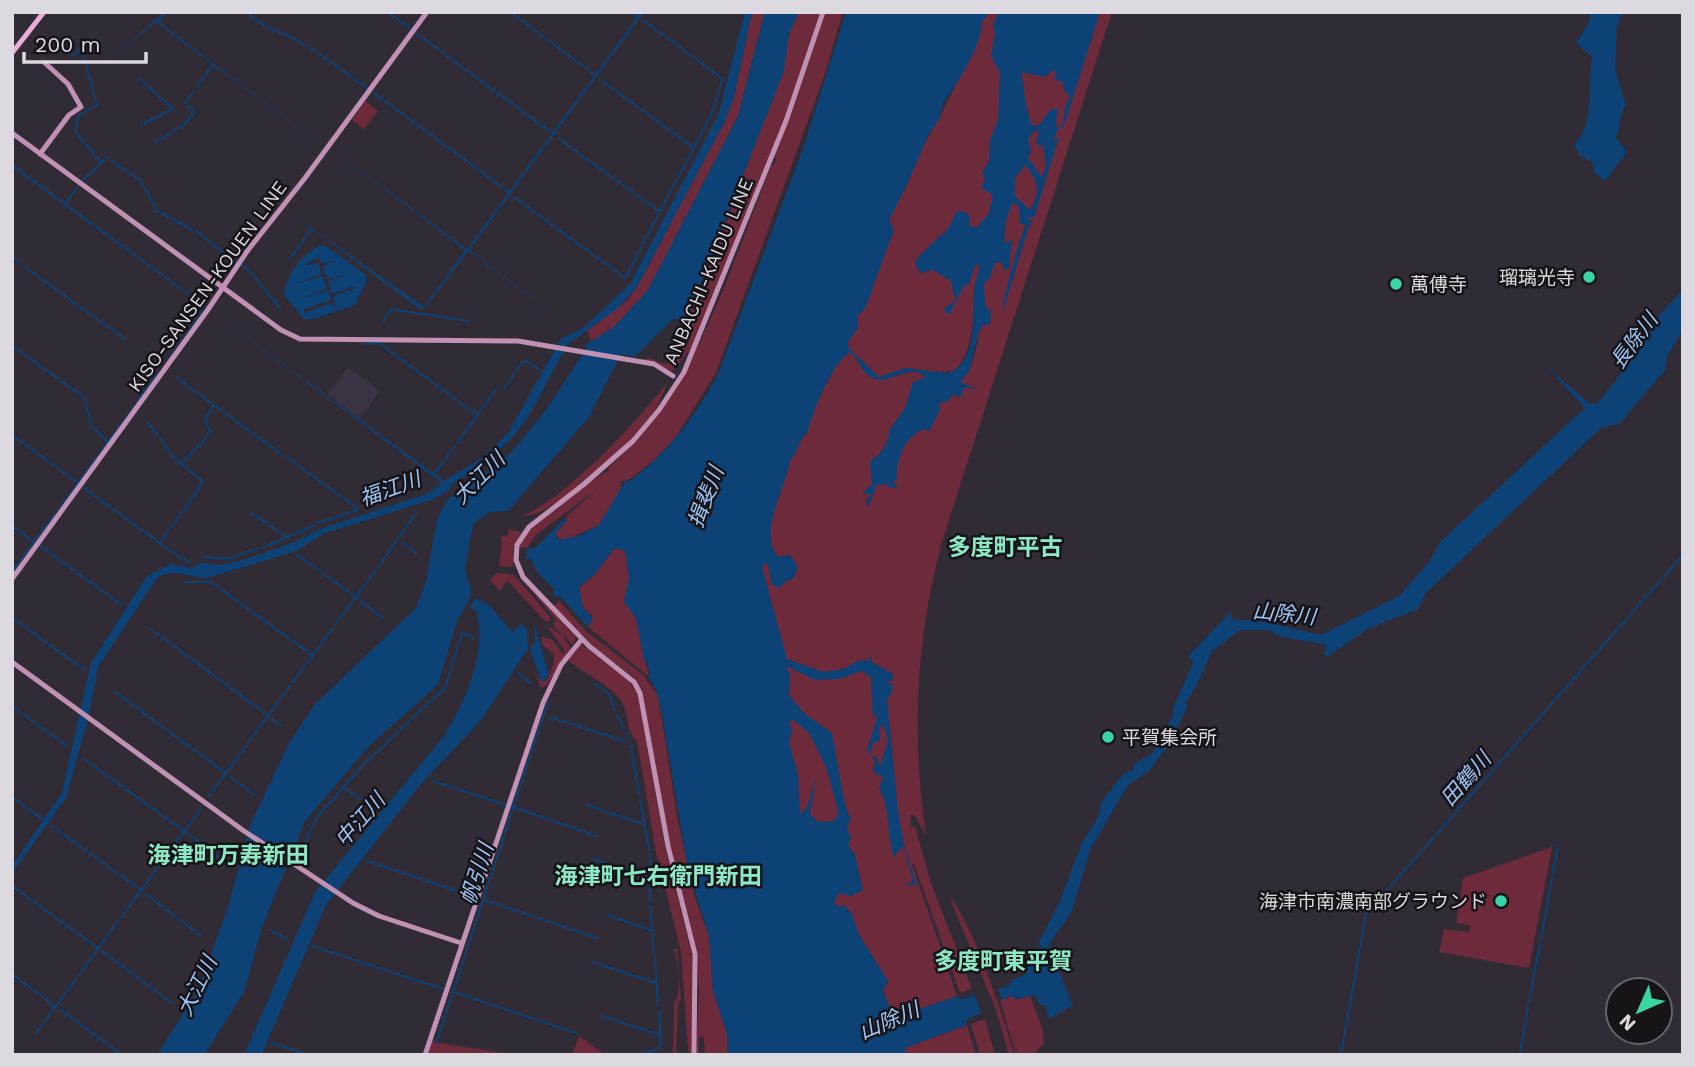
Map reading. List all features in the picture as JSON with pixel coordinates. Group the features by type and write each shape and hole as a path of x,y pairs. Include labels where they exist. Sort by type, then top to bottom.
{"main road":[{"path":"12,53 44,12"},
{"name":"KISO-SANSEN-KOUEN LINE","path":"12,579 224,288 248,250 305,178 427,12"},
{"name":"ANBACHI-KAIDU LINE","path":"694,1055 695,954 668,846 642,699 634,682 582,639 520,572 516,555 519,540 529,527 616,457 659,410 684,372 782,132 822,12"},
{"path":"40,154 69,114 81,107 68,84 45,63"},
{"path":"12,133 281,330 308,341 495,339 554,345 654,364 673,376"},
{"path":"425,1055 543,703 561,665 582,639"},
{"path":"12,662 244,831 339,894 379,916 461,943"}],"shaded area":[{"path":"752,12 765,12 738,116 648,290 614,327 591,341 587,331 627,300 637,287 725,121 734,97"},
{"path":"799,12 820,12 784,121 695,344 672,371 642,360 649,358 667,365 736,197 792,24"},
{"path":"825,12 843,12 825,74 716,373 675,438 653,461 630,479 620,482 622,488 599,525 563,541 554,534 567,521 565,518 597,489 536,535 527,548 519,547 529,530 598,476 609,471 608,468 639,437 665,403 687,366 724,287 771,166 776,162 775,156"},
{"path":"987,12 1005,12 1003,95 991,217 968,275 978,262 981,263 967,351 953,371 931,373 938,376 970,370 977,345 980,293 1026,36 1096,12 1112,12 942,542 926,615 918,724 921,797 926,835 915,816 911,815 910,831 911,827 915,826 931,883 972,989 960,993 912,864 957,996 894,1019 883,990 888,981 862,940 835,910 800,821 762,569 763,543 785,469 857,318 890,226 890,215 951,95 973,37"},
{"path":"365,101 378,111 364,129 352,120"},
{"path":"348,367 380,391 360,418 327,394"},
{"path":"668,381 657,408 614,457 552,505 535,514 521,516 539,507 580,476 621,436"},
{"path":"509,529 521,532 513,550 513,567 499,566 502,542 500,536 507,537"},
{"path":"615,548 623,549 628,561 629,581 624,600 636,618 649,677 588,627 592,616 583,608 579,587 595,574"},
{"path":"497,573 514,575 550,617 550,622 545,621 507,580 500,591 490,580 483,586"},
{"path":"521,578 576,637 573,645 553,626 556,620"},
{"path":"559,601 586,631 643,675 658,695 678,821 695,898 709,936 713,991 727,1034 728,1055 705,1055 704,1037 699,1037 699,1055 696,1055 699,989 696,953 671,852 642,691 632,676 596,649 554,607"},
{"path":"546,625 561,634 571,648 547,685 541,688 531,662 538,678 546,681 554,663 554,654 543,646 541,636 553,640 562,653 565,651"},
{"path":"581,644 628,680 638,694 665,847 692,955 692,1055 688,1051 681,951 656,852 637,741 631,733 624,706 616,695 568,660"},
{"name":"海津市南濃南部グラウンド","path":"1552,847 1529,968 1439,952 1444,929 1469,932 1470,926 1456,923 1463,878"},
{"path":"949,896 958,908 977,947 1014,1055 1009,1055 996,1010"},
{"path":"677,948 681,999 678,1004 676,1055 673,1055 674,1004 679,984 674,949"},
{"path":"1012,996 1015,1000 1030,996 1043,1030 1044,1044 1033,1055 1020,1055 1016,1048 1016,1055 1000,1001"},
{"path":"985,1019 995,1055 980,1055 971,1024"},
{"path":"967,1025 976,1055 907,1055 904,1048"},
{"path":"579,1036 606,1055 572,1055"},
{"path":"432,1040 439,1043 519,1055 426,1055"}],"water":[{"path":"168,12 159,22 324,147 156,22 110,59"},
{"path":"641,12 644,12 469,250 571,327 468,251 425,308 419,308 286,210 424,307 465,250 331,149 467,249"},
{"path":"745,12 752,12 734,97 725,121 637,287 617,309 568,344 527,419 512,438 485,463 452,484 448,491 431,500 325,533 296,551 207,578 170,573 157,578 98,667 89,715 66,798 12,873 12,866 62,793 91,663 147,576 170,564 191,568 201,563 221,565 243,560 295,542 320,529 426,494 442,483 214,313 444,481 483,457 508,433 561,339 583,328 630,284 719,113"},
{"name":"大江川","path":"765,12 799,12 789,34 784,71 685,324 674,318 634,357 621,354 589,417 508,511 489,512 473,524 465,569 471,590 470,599 457,621 438,685 370,745 305,821 262,927 244,992 204,1055 157,1055 199,989 228,907 251,823 289,743 315,704 416,608 426,581 437,519 447,500 511,453 546,410 586,349 585,345 614,327 648,290 738,116"},
{"path":"846,12 991,12 982,21 974,52 943,104 940,117 927,137 889,220 894,230 865,309 858,315 858,328 848,342 849,348 879,377 905,368 948,373 965,359 969,349 974,289 981,263 974,268 969,284 964,286 949,315 943,309 953,303 958,294 954,297 951,281 933,270 920,273 915,263 948,229 958,211 966,212 970,218 969,225 976,228 989,213 993,195 981,188 985,179 982,172 989,162 990,140 998,120 1000,73 991,56 995,33 993,25 998,12 1100,12 1064,126 1058,129 1053,141 1059,137 1035,215 1033,218 1028,217 1032,224 1029,226 1003,311 1026,224 1020,224 1019,207 1013,202 1006,220 1004,243 1012,240 1009,268 1006,271 1001,262 995,263 989,280 984,282 985,305 991,313 990,324 983,325 978,334 969,372 960,382 979,390 965,387 960,398 955,394 946,402 939,403 940,410 929,431 924,429 906,443 898,464 897,479 893,482 898,487 889,488 886,482 883,486 877,484 868,508 866,501 871,494 862,494 872,484 870,461 886,444 889,430 905,408 913,382 926,377 913,372 879,380 866,373 851,352 845,356 825,388 808,432 790,460 775,510 771,537 773,548 779,557 790,555 798,567 793,579 786,581 779,588 772,585 767,562 762,567 787,659 823,672 843,669 860,660 869,661 870,653 872,662 893,674 893,679 886,683 893,684 891,695 887,698 898,811 905,849 918,888 915,884 906,886 913,880 903,846 894,857 885,804 879,789 883,777 873,772 875,761 867,750 877,717 876,714 873,718 871,677 861,671 840,679 815,680 786,666 790,676 789,695 805,714 832,733 843,792 851,818 847,827 851,838 848,845 855,855 863,890 851,896 839,893 834,903 839,907 844,905 852,914 859,935 888,981 883,991 894,1018 957,996 960,1000 975,995 981,1013 966,1020 967,1025 905,1048 907,1055 728,1055 727,1034 713,991 709,936 688,869 662,714 656,690 649,677 648,664 644,660 636,618 624,602 629,578 625,551 614,548 595,574 579,587 583,608 593,618 588,627 560,596 558,598 552,593 555,590 536,571 532,560 526,559 527,548 534,549 565,518 567,520 555,534 559,540 581,535 599,525 625,481 630,481 657,458 700,405 718,374 803,149","holes":["1055,69 1055,80 1063,82 1063,88 1070,97 1065,107 1063,124 1058,128 1058,108 1050,110 1039,125 1032,126 1026,106 1021,72 1044,77","1035,130 1039,131 1036,142 1039,146 1043,145 1046,166 1042,177 1028,158 1031,151 1028,139","1025,165 1036,182 1036,197 1030,210 1015,196 1015,178","793,720 809,733 826,767 838,813 834,821 818,822 810,814 816,777 807,807 800,815 798,774 789,742 792,731 789,721","883,723 888,741 880,766 876,757 870,754 873,743 880,740 879,729"]},
{"path":"1589,12 1622,12 1617,27 1615,69 1626,105 1616,138 1627,152 1605,181 1594,172 1593,163 1579,155 1574,145 1581,136 1588,115 1592,57 1576,43 1590,21"},
{"path":"12,164 206,306 12,167"},
{"path":"324,245 365,274 367,281 355,305 314,319 304,319 284,295 285,287 292,271 303,257"},
{"path":"1683,290 1683,329 1667,357 1665,370 1620,423 1601,428 1426,593 1418,609 1367,629 1327,657 1324,654 1327,649 1324,644 1281,637 1268,630 1240,630 1212,651 1195,689 1185,703 1187,707 1170,743 1149,771 1128,785 1090,850 1072,911 1048,946 1073,1005 1049,1019 1045,1005 1040,1005 1035,995 1015,999 1012,995 1002,1000 998,989 1027,974 1024,965 1039,952 1039,942 1059,903 1082,843 1099,815 1101,802 1123,774 1133,770 1134,764 1152,754 1174,713 1173,708 1193,663 1188,656 1231,612 1233,620 1257,620 1321,635 1399,596 1429,562 1441,541 1585,408 1546,366 1590,404 1597,404 1642,347 1654,321"},
{"path":"476,598 489,605 512,632 521,624 527,630 528,649 482,719 422,783 326,905 262,1054 244,1055 315,892 444,736 460,706 477,660 477,612 470,607"},
{"path":"534,623 549,675 542,683 530,649 535,642"}],"pier":[{"path":"319,257 322,264 335,260 323,267 327,279 350,273 328,281 332,294 355,286 356,288 333,296 337,311 332,303 305,313 303,310 331,300 328,290 300,299 327,288 323,276 294,284 322,274 318,263 303,266"}],"waterway":[{"path":"247,12 260,23 306,46"},
{"path":"388,12 411,29"},
{"path":"510,12 595,75"},
{"path":"632,12 638,17"},
{"path":"644,21 723,79 711,115"},
{"path":"417,34 552,133"},
{"path":"310,47 367,88"},
{"path":"66,48 74,55 81,48 97,105 78,116 76,133 102,163"},
{"path":"196,88 213,64"},
{"path":"140,79 173,109 141,125"},
{"path":"601,80 694,148"},
{"path":"185,103 193,92"},
{"path":"374,93 509,192"},
{"path":"156,142 184,125 195,112 188,106"},
{"path":"677,179 710,117"},
{"path":"558,138 660,212"},
{"path":"83,180 108,157"},
{"path":"112,161 140,180 157,211 193,230"},
{"path":"643,244 676,181"},
{"path":"66,203 78,186"},
{"path":"514,197 625,278 642,247"},
{"path":"290,259 312,228"},
{"path":"196,231 236,262 233,268"},
{"path":"12,257 20,262"},
{"path":"242,265 251,272 280,308"},
{"path":"25,267 125,339"},
{"path":"383,322 391,309 468,321"},
{"path":"185,337 204,310"},
{"path":"168,360 183,340"},
{"path":"363,344 379,343 477,415"},
{"path":"12,346 84,397 92,427 108,442"},
{"path":"504,388 524,360 540,370"},
{"path":"137,402 159,372"},
{"path":"177,378 284,456"},
{"path":"457,443 497,388"},
{"path":"211,433 205,420 213,406"},
{"path":"100,453 134,407"},
{"path":"147,422 158,435"},
{"path":"12,435 78,483"},
{"path":"183,462 209,435"},
{"path":"161,438 169,452"},
{"path":"435,473 455,446"},
{"path":"171,455 203,482 182,513"},
{"path":"58,511 98,456"},
{"name":"福江川","path":"288,458 358,509"},
{"path":"84,488 182,559 190,562"},
{"name":"福江川","path":"318,523 357,510"},
{"path":"252,513 288,538"},
{"path":"378,567 416,513"},
{"path":"33,543 55,514"},
{"path":"160,542 180,515"},
{"path":"264,547 315,525"},
{"path":"12,526 34,542"},
{"path":"402,542 416,553"},
{"path":"13,571 32,544"},
{"path":"40,546 122,605"},
{"path":"203,557 227,559 259,548"},
{"path":"297,555 321,571"},
{"name":"田鶴川","path":"1341,1055 1366,914 1683,555"},
{"path":"335,625 376,570"},
{"path":"323,573 357,598"},
{"path":"184,582 211,582 312,655"},
{"path":"359,600 383,618"},
{"path":"12,618 85,670"},
{"path":"293,682 333,628"},
{"path":"151,629 269,716"},
{"path":"304,845 317,817 364,764 445,688 462,633 474,638"},
{"path":"518,673 530,684"},
{"path":"595,684 610,695 615,710"},
{"path":"248,743 290,686"},
{"path":"115,692 227,774"},
{"name":"帆引川","path":"436,1044 548,702"},
{"path":"12,706 67,746"},
{"path":"617,715 624,728"},
{"path":"550,717 627,742"},
{"path":"272,719 281,725"},
{"path":"627,733 629,738"},
{"path":"209,796 246,746"},
{"path":"631,746 639,794"},
{"path":"84,759 185,832"},
{"path":"230,777 254,794"},
{"path":"433,781 506,805"},
{"name":"中江川","path":"344,788 377,809"},
{"path":"12,797 48,823"},
{"path":"640,799 649,850"},
{"path":"587,805 605,811"},
{"path":"511,806 596,836"},
{"path":"163,859 201,809"},
{"path":"608,812 643,824"},
{"path":"52,826 142,891"},
{"path":"188,834 223,860"},
{"path":"1553,874 1558,845"},
{"path":"650,854 651,878"},
{"path":"593,859 651,878"},
{"path":"367,861 475,897"},
{"path":"121,918 161,863"},
{"path":"1541,939 1552,878"},
{"path":"650,881 650,902"},
{"path":"12,886 99,949"},
{"path":"145,894 200,935"},
{"path":"485,900 597,938"},
{"path":"650,906 654,955"},
{"path":"608,915 650,930"},
{"path":"78,976 118,921"},
{"path":"271,930 287,939"},
{"path":"1529,1002 1540,943"},
{"path":"312,946 443,989"},
{"name":"大江川","path":"102,951 172,1003"},
{"path":"655,958 658,1006"},
{"path":"592,962 656,983"},
{"path":"12,974 56,1007"},
{"path":"36,1033 76,979"},
{"path":"454,992 576,1033"},
{"path":"1520,1055 1528,1007"},
{"path":"60,1009 122,1055"},
{"path":"639,1055 661,1047 659,1011"},
{"path":"602,1016 660,1035"},
{"path":"272,1043 309,1055"}],"place":[{"name":"瑠璃光寺","path":"1589,277"},
{"name":"萬傅寺","path":"1396,284"},
{"name":"平賀集会所","path":"1108,737"},
{"name":"海津市南濃南部グラウンド","path":"1501,901"}],"district":[{"name":"多度町平古","path":"1005,547"},
{"name":"海津町万寿新田","path":"228,855"},
{"name":"海津町七右衛門新田","path":"658,876"},
{"name":"多度町東平賀","path":"1003,961"}],"water label":[{"name":"長除川","path":"1634,341"},
{"name":"揖斐川","path":"706,497"},
{"name":"山除川","path":"1284,614"},
{"name":"山除川","path":"889,1021"}]}
